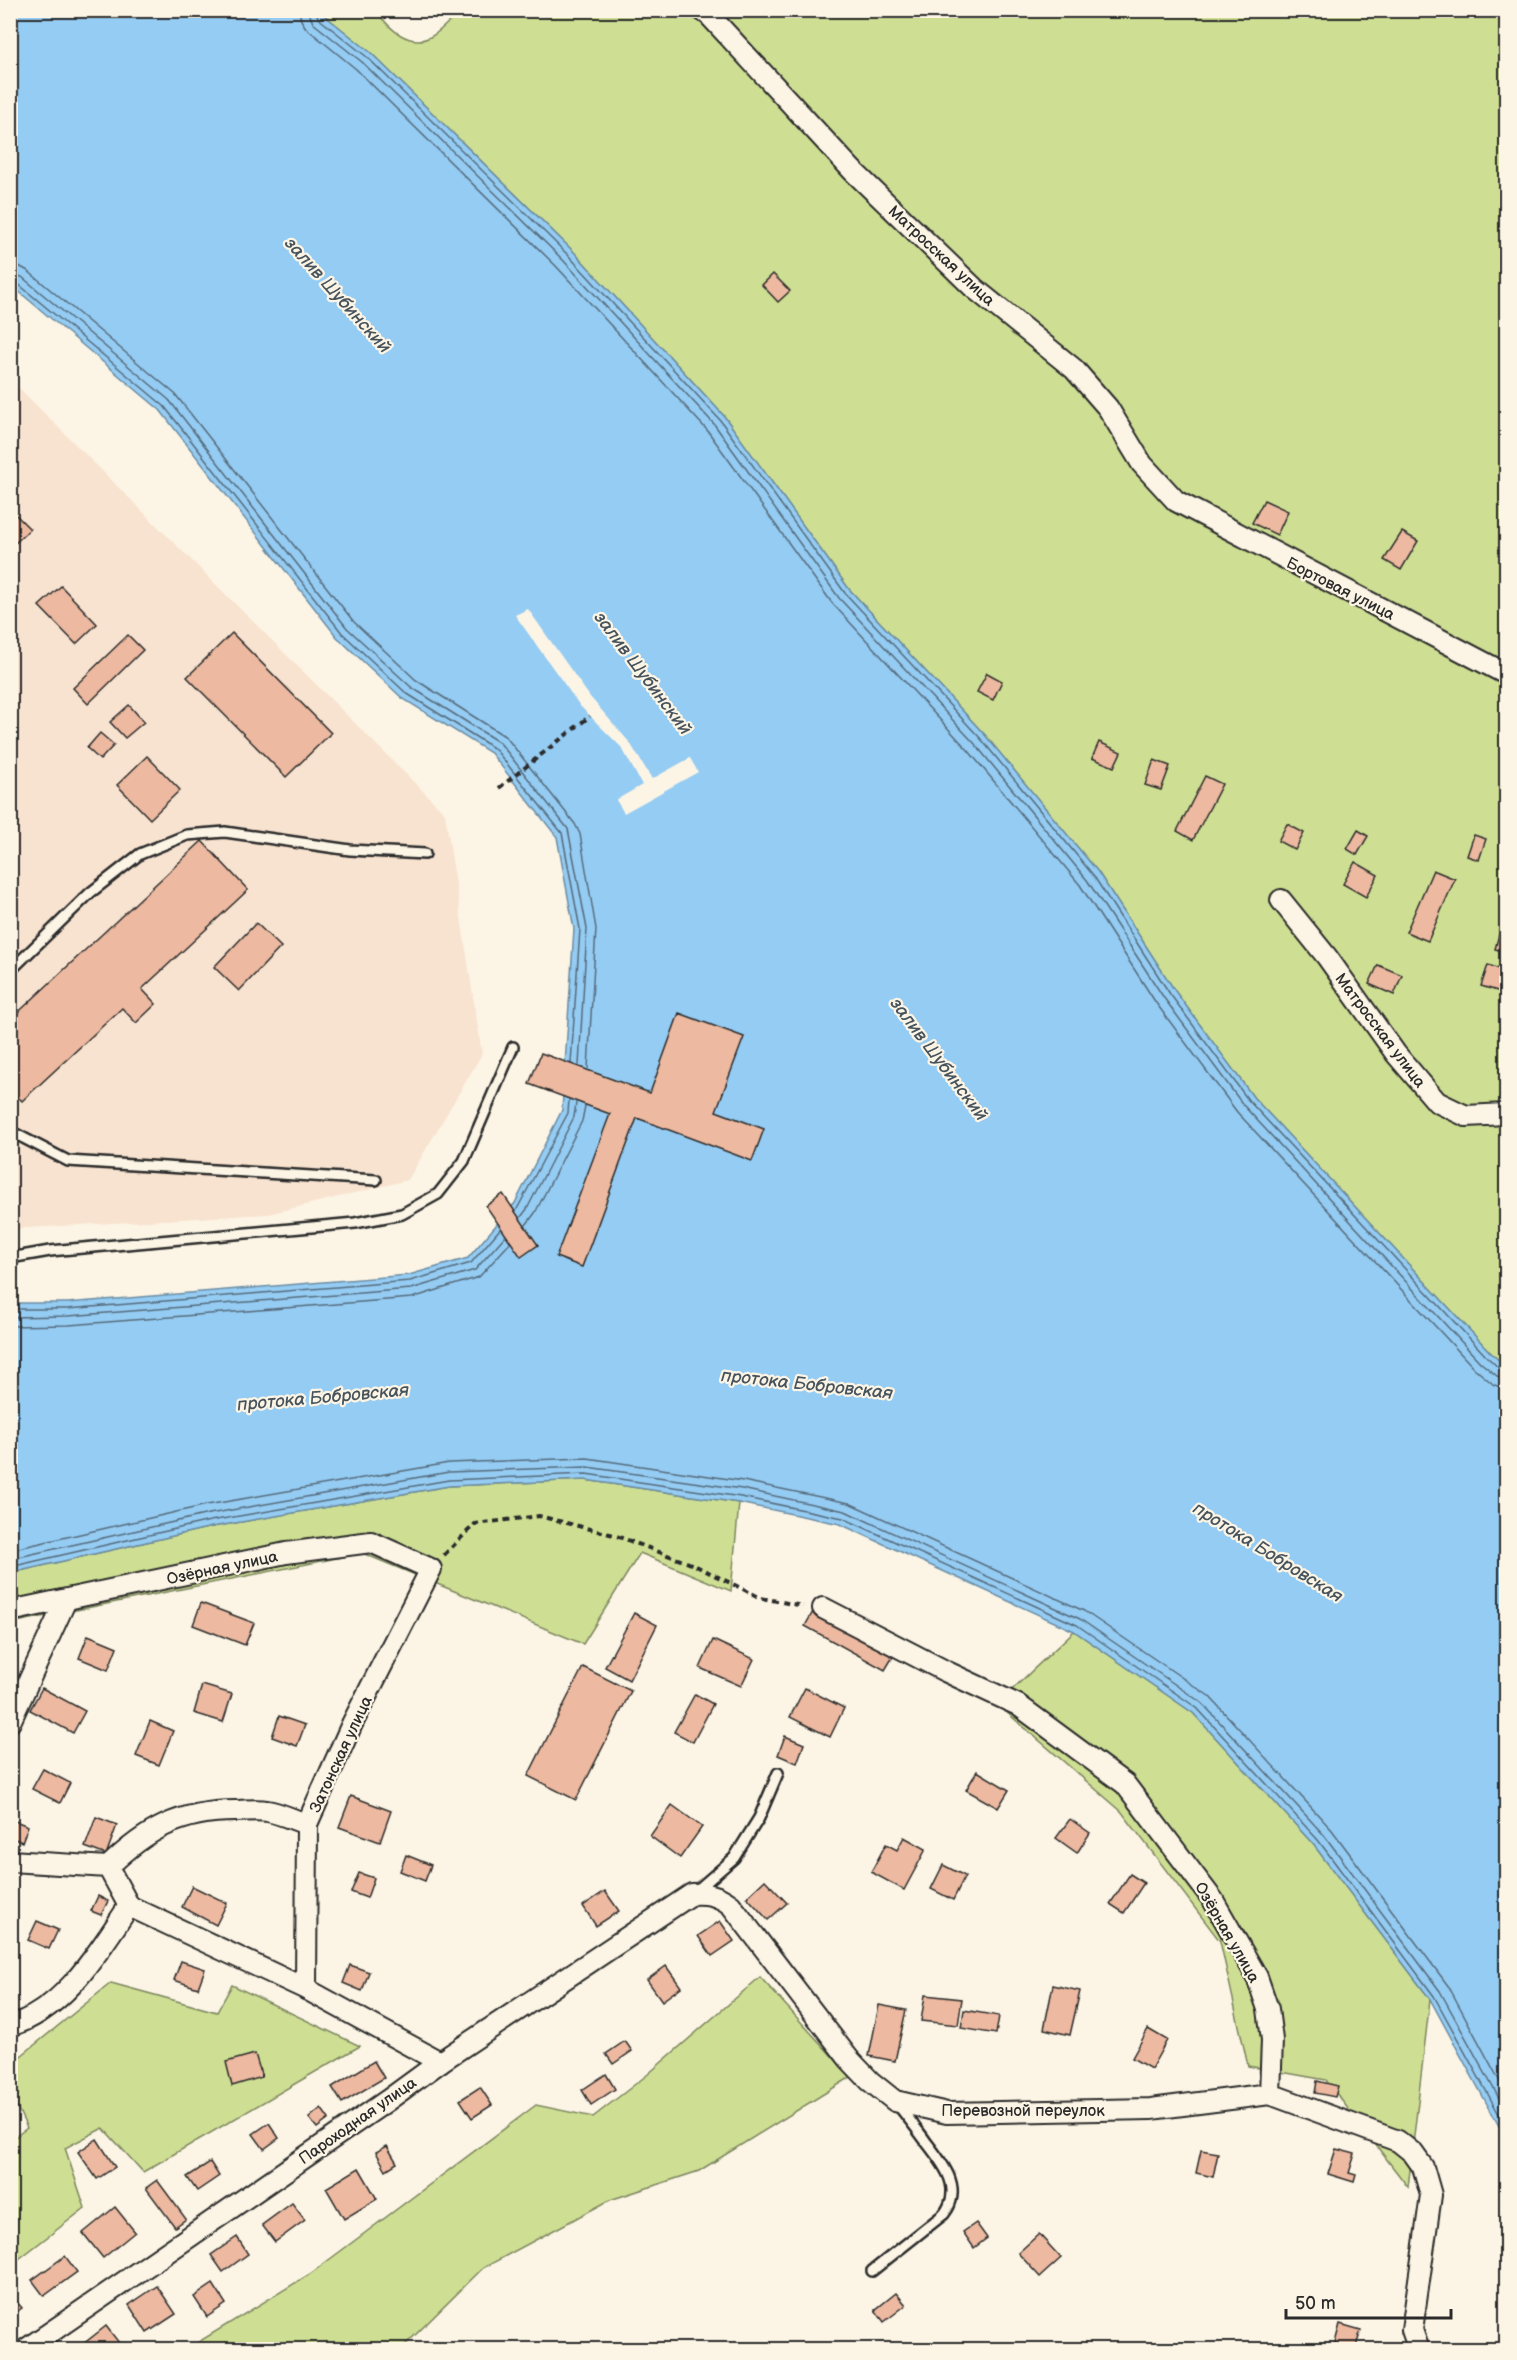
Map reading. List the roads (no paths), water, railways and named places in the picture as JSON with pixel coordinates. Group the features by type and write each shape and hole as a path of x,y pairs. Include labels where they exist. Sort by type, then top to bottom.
{"street":[{"name":"Матросская улица","path":"702,10 852,170 974,288 1074,369 1108,408 1143,464 1176,501"},
{"name":"Бортовая улица","path":"1176,501 1506,674"},
{"name":"Матросская улица","path":"1281,900 1327,957 1396,1054 1437,1102 1466,1116 1506,1114"},
{"name":"Озёрная улица","path":"10,1611 286,1553 371,1542 431,1569"},
{"name":"Затонская улица","path":"306,1989 307,1824 352,1724 431,1569"},
{"path":"10,1722 66,1600"},
{"name":"Озёрная улица","path":"823,1608 1017,1705 1125,1784 1213,1900 1257,1977 1268,2009 1272,2040 1270,2094"},
{"path":"10,1861 108,1867 143,1836 167,1822 194,1814 266,1810 307,1824"},
{"path":"108,1867 129,1906 306,1989 440,2062"},
{"name":"Перевозной переулок","path":"692,1894 708,1893 731,1905 849,2059 870,2081 895,2101 947,2113 991,2113 1151,2109 1270,2094"},
{"name":"Пароходная улица","path":"25,2349 440,2062 692,1894"},
{"path":"10,2026 38,2013 79,1979 129,1906"},
{"path":"1270,2094 1398,2141 1413,2153 1423,2167 1431,2195 1412,2330 1419,2349"}],"lane":[{"path":"10,971 90,893 140,854 187,835 225,832 350,850 425,854"},
{"path":"10,1258 50,1251 355,1223 402,1214 438,1194 464,1161 513,1047"},
{"path":"10,1131 68,1161 376,1180"},
{"path":"692,1894 734,1858 759,1818 778,1773"},
{"path":"872,2271 944,2214 950,2206 953,2190 949,2172 895,2101"}],"water":[{"path":"11,11 319,11 370,52 573,251 724,416 849,589 985,735 1098,872 1175,991 1254,1098 1506,1367 1506,2139 1430,1999 1313,1844 1193,1713 1074,1631 840,1524 739,1503 585,1480 449,1486 212,1527 11,1573 11,1303 67,1303 409,1275 468,1258 515,1203 562,1110 574,929 557,837 491,753 402,698 337,637 160,410 11,285"}],"water label":[{"name":"залив Шубинский","path":"338,295"},
{"name":"залив Шубинский","path":"643,673"},
{"name":"залив Шубинский","path":"939,1059"},
{"name":"протока Бобровская","path":"807,1384"},
{"name":"протока Бобровская","path":"323,1397"},
{"name":"протока Бобровская","path":"1268,1552"}]}
